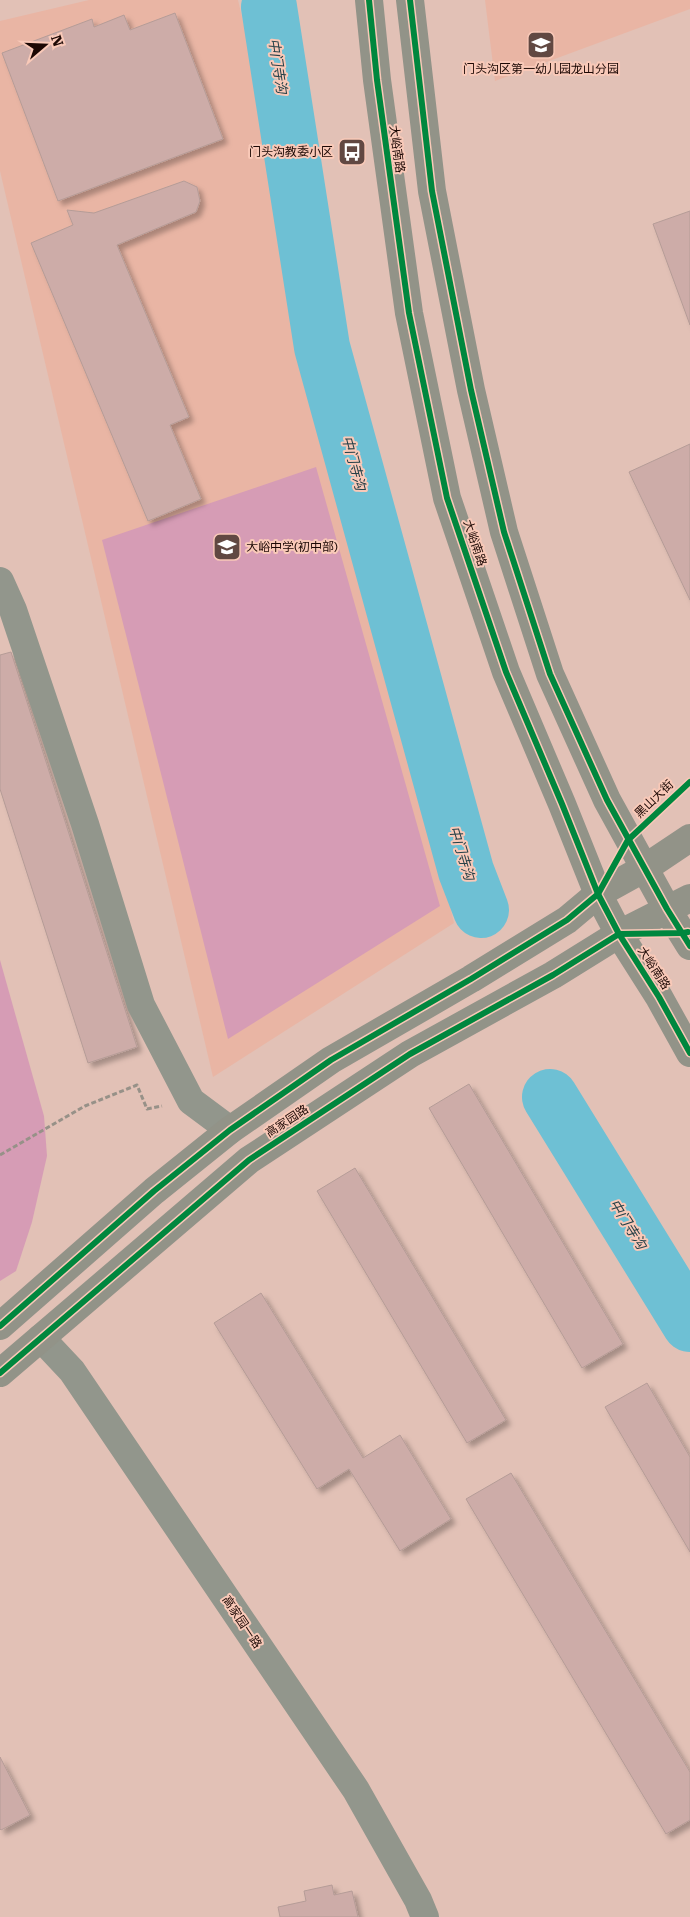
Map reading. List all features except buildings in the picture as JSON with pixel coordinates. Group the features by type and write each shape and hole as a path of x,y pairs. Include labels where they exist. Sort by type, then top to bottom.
{"main road":[{"name":"大峪南路","path":"369,0 377,80 409,313 448,498 506,672 598,894 619,934 659,997 690,1053"},
{"path":"410,0 432,191 471,390 504,532 550,674 607,800 645,868 678,903 690,946"},
{"path":"598,894 645,868 690,838"},
{"name":"高家园路","path":"0,1326 154,1191 230,1130 331,1060 471,979 567,920 598,894"},
{"path":"619,934 678,903"},
{"name":"高家园路","path":"0,1373 249,1160 410,1054 553,975 619,934"}],"street":[{"path":"0,582 16,620 85,824 141,1004 191,1101 230,1130"},
{"name":"高家园一路","path":"41,1338 72,1371 356,1790 418,1900 425,1917"}],"path":[{"path":"0,1155 85,1106 137,1085 147,1109 191,1101"}],"shaded area":[{"name":"大峪中学(初中部)","path":"89,0 238,0 454,923 213,1077 0,171 0,21"},
{"name":"门头沟区第一幼儿园龙山分园","path":"485,0 690,0 690,9 495,81"},
{"path":"316,467 440,906 228,1039 102,540"},
{"path":"0,960 44,1116 47,1156 32,1222 16,1271 0,1281"}],"waterway":[{"name":"中门寺沟","path":"269,7 322,347 466,871 481,910"},
{"name":"中门寺沟","path":"550,1097 690,1324"}],"cycle path":[{"path":"369,0 377,80 409,313 447,498 506,672 598,894 619,934 659,997 690,1053"},
{"path":"410,0 432,191 471,390 504,532 550,674 607,800 667,909 690,946"},
{"name":"黑山大街","path":"0,1326 154,1191 230,1130 331,1060 471,979 567,920 598,894 628,840 690,782"},
{"path":"0,1373 249,1160 410,1054 553,975 619,934 688,932"}],"place":[{"name":"门头沟区第一幼儿园龙山分园","path":"541,45"},
{"name":"门头沟教委小区","path":"352,152"},
{"name":"大峪中学(初中部)","path":"227,547"}]}
